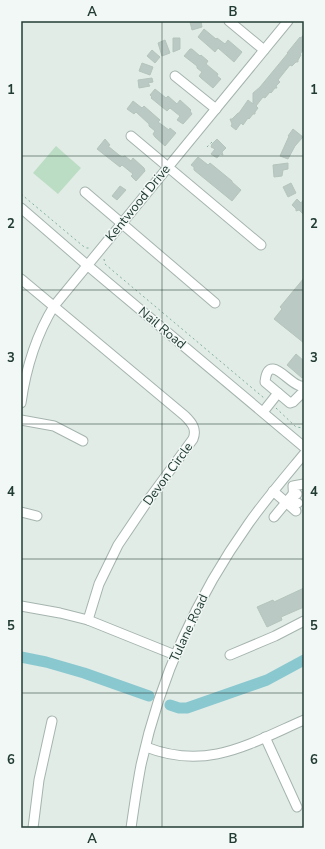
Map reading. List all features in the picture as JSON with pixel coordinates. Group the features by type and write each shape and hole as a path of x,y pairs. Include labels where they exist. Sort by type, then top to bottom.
{"street":[{"path":"229,21 264,50"},
{"name":"Kentwood Drive","path":"21,403 25,376 31,352 41,329 54,306 288,21"},
{"path":"175,76 216,109"},
{"path":"131,136 261,245"},
{"path":"85,192 215,303"},
{"name":"Nail Road","path":"21,208 304,448"},
{"name":"Devon Circle","path":"21,279 185,416 195,430 193,439 118,544 100,584 88,620"},
{"path":"304,387 298,386 279,370 269,370 266,376 266,382 290,403 304,391"},
{"path":"263,412 278,394"},
{"path":"21,420 54,426 83,441"},
{"name":"Tulane Road","path":"131,828 136,792 146,747 162,691 175,655 191,620 216,574 249,522 304,448"},
{"path":"274,517 286,503 296,500 293,486 304,484"},
{"path":"273,491 286,503"},
{"path":"21,512 38,516"},
{"path":"21,606 88,620 175,655"},
{"path":"230,655 275,636 304,621"},
{"path":"33,828 39,780 52,720"},
{"path":"146,747 178,756 207,756 232,751 304,720"},
{"path":"265,738 297,807"}],"path":[{"path":"207,147 212,142"},
{"path":"21,194 83,246 89,249 94,246"},
{"path":"104,259 105,264 270,403 296,427 304,428"}],"green space":[{"path":"56,146 81,168 58,194 33,173"}],"building":[{"path":"201,21 202,27 192,30 190,22"},
{"path":"204,29 225,44 228,40 242,52 234,62 218,48 215,52 198,37"},
{"path":"304,34 304,49 300,54 301,55 298,62 292,66 290,65 278,80 280,82 276,86 277,88 275,88 271,93 270,92 265,98 263,97 256,106 258,108 255,114 253,114 249,119 248,118 243,125 241,123 236,130 231,126 232,124 230,119 239,113 248,100 253,104 253,93 260,87"},
{"path":"173,38 180,38 180,49 173,52"},
{"path":"165,40 170,53 162,56 158,43"},
{"path":"190,49 208,61 206,64 218,74 217,76 221,79 213,88 199,76 202,72 197,68 197,66 184,56"},
{"path":"152,50 160,57 155,63 147,56"},
{"path":"142,63 153,67 150,75 139,71"},
{"path":"152,78 153,82 148,83 150,86 139,88 138,80"},
{"path":"155,89 166,98 168,96 177,104 180,100 191,110 190,111 192,114 183,124 177,120 180,116 170,108 167,111 151,98 152,97 150,95"},
{"path":"133,101 142,108 144,106 160,120 158,122 176,133 165,146 155,137 153,134 155,131 149,126 149,124 136,112 134,114 127,109"},
{"path":"293,129 303,137 295,146 288,159 280,156 288,136"},
{"path":"105,139 110,145 108,146 119,155 122,157 125,156 131,161 133,158 144,168 145,171 136,181 131,176 133,174 122,165 120,167 97,149"},
{"path":"217,139 226,148 222,152 223,155 220,154 217,158 211,154 215,149 211,147"},
{"path":"198,157 208,165 210,163 241,190 232,201 194,170 194,167 191,165"},
{"path":"288,163 288,169 283,170 282,176 274,177 273,165"},
{"path":"291,183 296,193 288,197 283,187"},
{"path":"120,186 126,190 117,200 112,196"},
{"path":"297,199 301,203 304,199 304,215 299,210 296,211 292,205"},
{"path":"304,278 304,343 274,319 282,309 280,307"},
{"path":"296,354 304,361 304,375 302,378 287,365"},
{"path":"304,588 304,607 281,617 282,620 267,627 257,607 273,600 274,602"}],"waterway":[{"path":"21,657 46,662 84,673 149,696"},
{"path":"170,705 179,708 187,708 267,680 304,660"}]}
